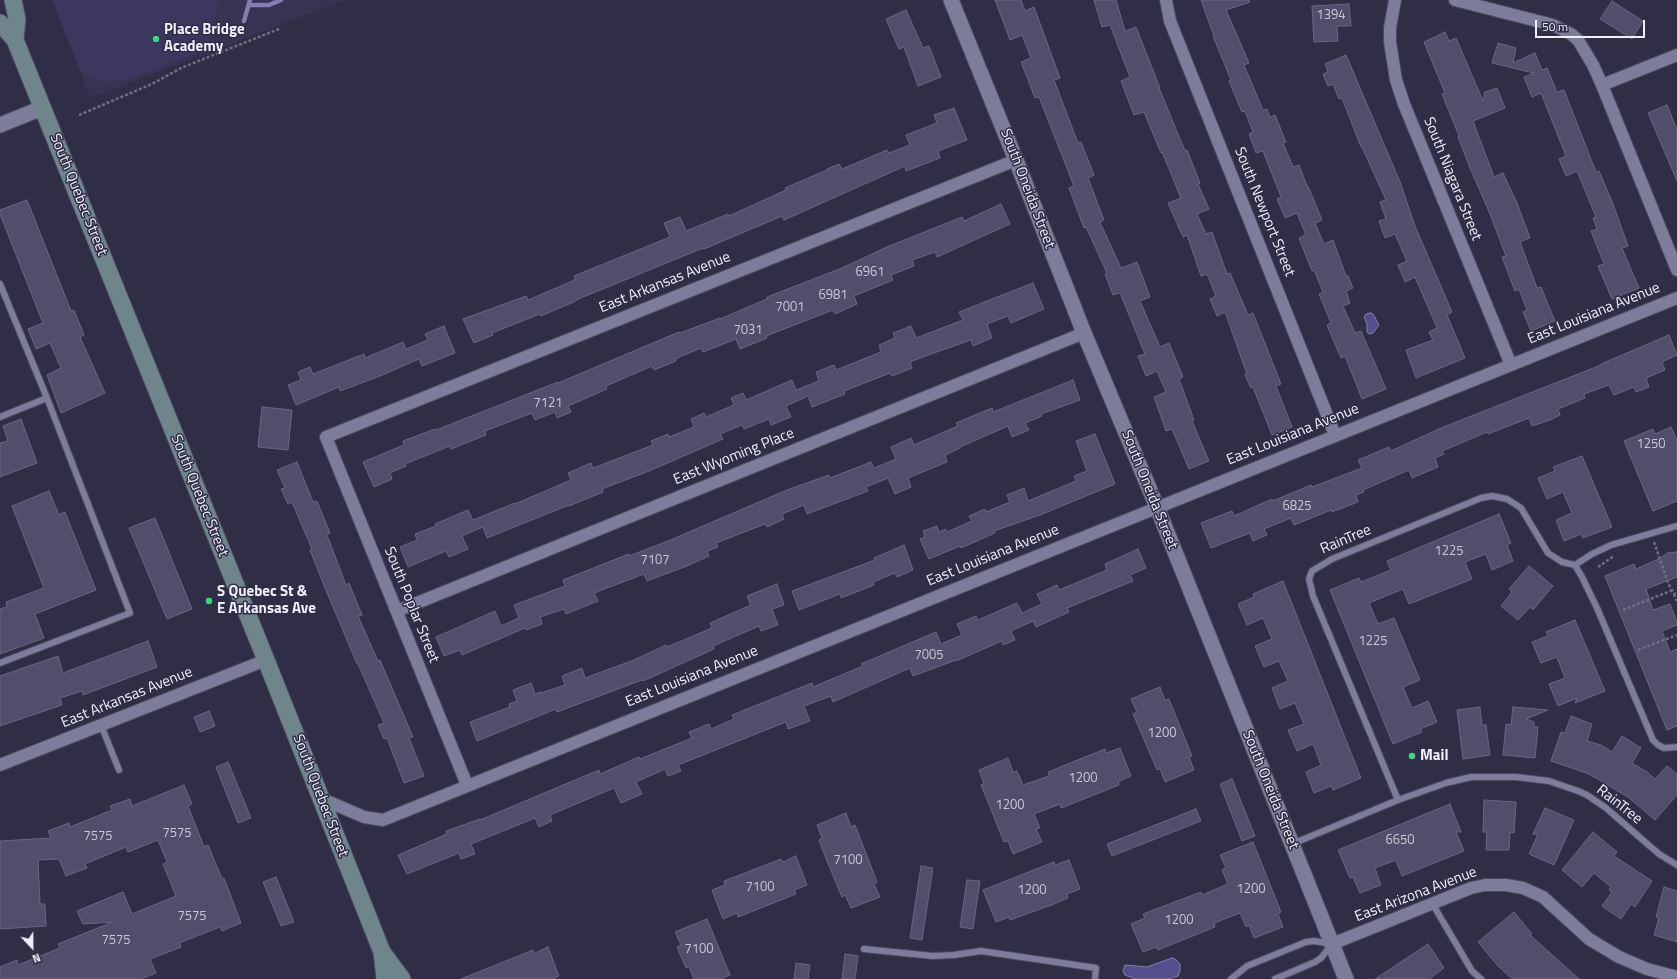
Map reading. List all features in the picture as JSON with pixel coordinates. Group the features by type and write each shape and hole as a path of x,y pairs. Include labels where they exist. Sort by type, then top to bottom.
{"main road":[{"name":"South Quebec Street","path":"13,0 17,19 15,40"},
{"name":"South Quebec Street","path":"0,23 15,40 266,660 382,952 386,979"},
{"name":"South Quebec Street","path":"382,952 402,979"}],"street":[{"name":"South Oneida Street","path":"951,0 1084,333 1157,507 1346,979"},
{"name":"South Newport Street","path":"1166,0 1170,21 1335,436"},
{"name":"South Niagara Street","path":"1395,0 1390,28 1390,42 1393,69 1398,86 1511,365"},
{"path":"1455,0 1553,25 1571,34 1583,47 1602,85 1677,270"},
{"path":"1602,85 1677,55"},
{"path":"0,125 42,108"},
{"name":"East Arkansas Avenue","path":"326,436 1016,160"},
{"name":"East Louisiana Avenue","path":"320,798 364,817 383,820 1677,298"},
{"name":"East Wyoming Place","path":"397,611 1084,333"},
{"name":"South Poplar Street","path":"326,436 467,786"},
{"name":"East Arkansas Avenue","path":"0,765 266,660"},
{"name":"East Arizona Avenue","path":"1332,944 1432,903 1481,885 1500,884 1523,888 1543,898 1580,932 1613,954 1636,965 1677,977"}],"lane":[{"path":"0,284 48,398 130,613 0,663"},
{"path":"0,417 48,398"},
{"name":"RainTree","path":"1398,800 1313,596 1309,579 1312,571 1332,559 1481,498 1495,496 1507,499 1521,508 1531,522 1542,545 1552,557 1562,562 1575,565"},
{"path":"1677,526 1611,545 1592,554 1575,565 1597,608 1654,740 1664,748 1677,747"},
{"path":"101,725 119,770"},
{"name":"RainTree","path":"1292,844 1398,800 1446,783 1471,777 1516,777 1549,781 1578,791 1597,802 1659,854 1677,865"},
{"path":"1432,903 1472,971 1481,979"},
{"path":"1231,979 1247,966 1306,942 1314,941 1332,944 1316,962 1275,979"},
{"path":"864,950 933,956 981,951 1096,968 1095,979"}],"path":[{"path":"79,115 152,84 181,68 279,29"},
{"path":"1662,540 1654,542 1668,583 1676,594 1677,601"},
{"path":"1623,610 1673,590"},
{"path":"1638,650 1677,635"}],"shaded area":[{"name":"Place Bridge Academy","path":"52,0 345,0 90,98"},
{"name":"Place Bridge Academy","path":"52,0 219,0 207,49 129,79 105,82 93,79 84,74 79,67"},
{"path":"1366,314 1373,314 1379,325 1373,333 1369,334 1367,332 1367,324 1364,317"},
{"path":"1172,958 1180,964 1180,971 1178,976 1168,979 1135,979 1125,975 1123,971 1125,965 1147,967"}],"building":[{"path":"995,0 1021,0 1025,11 1034,7 1060,78 1054,80 1078,143 1081,142 1094,175 1088,178 1104,220 1100,222 1121,268 1137,262 1150,297 1140,301 1160,347 1169,343 1183,377 1179,379 1194,420 1192,421 1209,461 1189,469 1172,429 1166,431 1154,397 1166,392 1157,371 1146,376 1138,356 1145,354 1120,293 1113,295 1105,274 1107,273 1086,227 1084,228 1069,188 1074,186 1039,97 1035,98 1021,62 1031,58 1022,35 1010,40"},
{"path":"1094,0 1116,0 1125,31 1136,27 1185,151 1187,150 1200,183 1198,184 1209,209 1197,214 1206,234 1212,232 1227,274 1230,273 1248,315 1253,313 1281,384 1276,386 1292,427 1272,435 1253,387 1251,388 1245,375 1247,374 1225,312 1217,316 1210,299 1216,296 1207,274 1201,276 1187,235 1183,237 1168,203 1181,198 1144,112 1134,115 1121,81 1130,77 1110,25 1102,27"},
{"path":"1201,0 1249,0 1250,2 1226,10 1249,63 1244,65 1263,110 1267,109 1270,117 1275,115 1286,142 1283,143 1293,167 1299,165 1322,220 1315,223 1324,244 1333,240 1346,276 1348,276 1353,288 1346,291 1350,303 1343,306 1355,333 1361,331 1386,389 1362,399 1345,356 1341,358 1327,325 1331,323 1319,294 1323,292 1314,270 1312,271 1299,238 1306,235 1297,213 1285,218 1277,199 1281,197 1263,151 1256,153 1249,134 1253,132 1245,111 1242,112 1229,81 1231,80 1213,36"},
{"path":"1612,1 1643,21 1632,39 1600,19"},
{"path":"1349,4 1351,26 1337,26 1338,41 1314,42 1312,6"},
{"path":"906,10 923,48 929,46 941,77 918,86 904,47 899,49 886,19"},
{"path":"1445,32 1449,41 1456,38 1483,101 1485,92 1497,88 1505,108 1473,121 1494,177 1503,173 1517,203 1530,238 1520,242 1537,288 1541,287 1555,321 1531,331 1523,312 1527,310 1519,289 1515,291 1502,257 1506,256 1458,137 1459,136 1442,94 1445,93 1424,42"},
{"path":"1498,43 1516,48 1513,63 1535,53 1542,70 1547,68 1557,92 1564,90 1596,172 1599,171 1613,204 1628,246 1622,248 1639,288 1612,299 1598,266 1604,264 1591,231 1597,229 1593,218 1596,217 1577,171 1566,176 1559,159 1566,156 1541,93 1532,97 1524,77 1534,73 1492,63"},
{"path":"1346,55 1400,182 1415,226 1452,312 1447,315 1465,358 1416,378 1406,350 1433,340 1429,332 1437,328 1415,277 1405,282 1398,265 1407,261 1395,234 1385,238 1379,221 1386,219 1380,202 1386,200 1361,147 1342,98 1339,99 1333,84 1328,86 1323,74 1328,72 1325,64"},
{"path":"1667,105 1677,130 1677,181 1648,113"},
{"path":"954,108 967,140 938,151 940,158 906,171 905,166 784,220 782,216 576,300 541,316 540,314 492,333 493,335 474,343 463,319 526,296 528,300 575,280 574,276 670,237 664,223 680,217 686,231 728,214 729,216 786,190 785,188 839,164 842,169 887,150 889,153 910,145 906,135 937,123 934,115"},
{"path":"27,200 71,311 74,310 84,335 80,337 105,393 61,413 47,375 61,368 50,343 36,349 28,329 43,323 0,214 0,210"},
{"path":"1001,204 1010,224 937,257 935,252 912,260 914,266 891,275 893,280 854,296 857,304 835,314 833,310 766,336 767,338 740,349 736,339 703,352 701,348 654,370 652,366 606,386 607,389 568,406 571,412 557,418 555,412 535,420 532,413 485,431 486,435 451,449 450,446 405,464 406,466 390,473 392,479 374,487 363,462 404,445 403,441 435,429 436,430 558,383 679,332 680,333 720,319 767,299 767,297 842,268 887,247 962,217 964,221"},
{"path":"1033,283 1044,309 1011,323 1008,316 987,324 992,338 973,346 971,340 910,362 912,368 892,376 890,373 844,391 845,394 812,407 808,396 786,406 791,417 771,425 769,419 744,429 742,425 720,434 723,439 649,471 602,489 603,492 569,506 487,538 483,527 462,536 468,549 449,557 446,551 408,567 400,547 417,540 415,534 436,526 435,524 468,510 473,520 515,504 571,480 568,473 591,463 593,468 653,445 651,441 668,434 669,437 694,427 691,419 704,413 706,417 734,405 731,398 743,393 746,400 792,380 796,390 819,381 816,372 834,365 836,370 881,352 879,345 895,338 893,333 911,326 916,338 963,320 959,312"},
{"path":"444,326 455,353 422,366 419,359 340,391 339,387 296,405 288,385 301,380 298,372 310,367 313,374 364,354 365,358 403,342 406,349 428,340 425,334"},
{"path":"1669,335 1677,355 1662,362 1665,370 1646,378 1649,387 1636,392 1634,387 1614,395 1609,385 1584,394 1585,398 1558,409 1560,415 1550,420 1532,426 1529,418 1488,434 1487,432 1442,451 1444,454 1435,458 1438,467 1412,478 1409,470 1363,490 1364,492 1356,495 1358,502 1332,512 1331,510 1294,525 1291,518 1264,529 1267,535 1253,541 1250,533 1211,548 1201,523 1232,511 1234,516 1272,499 1273,501 1311,485 1312,487 1362,468 1358,460 1389,447 1391,451 1441,428 1601,365"},
{"path":"1073,380 1080,400 1041,414 1042,416 1025,423 1029,430 1012,437 1008,426 960,447 945,455 947,462 908,478 911,487 895,494 888,478 866,487 868,491 807,514 804,505 782,514 784,519 767,527 765,524 716,543 718,547 707,551 709,556 687,566 647,581 644,574 594,593 598,601 566,614 564,609 540,617 542,624 526,630 525,628 462,655 460,650 444,656 436,637 495,611 501,626 519,618 514,605 565,586 563,580 629,554 629,556 668,541 787,490 829,475 830,478 871,462 874,468 896,459 891,447 911,438 914,445 958,426 956,423 992,408 993,412"},
{"path":"262,407 292,410 288,450 258,447"},
{"path":"21,419 37,463 0,477 0,443 8,441 3,426"},
{"path":"1671,427 1677,441 1677,501 1653,511 1624,441 1653,429 1655,434"},
{"path":"1095,434 1115,484 1040,515 994,531 995,533 961,548 960,546 929,559 920,539 925,537 923,531 937,526 939,532 946,529 947,532 972,521 969,516 985,509 986,512 1010,502 1007,495 1024,488 1028,501 1076,481 1074,476 1087,471 1076,441"},
{"path":"1582,456 1612,527 1583,538 1581,534 1564,541 1556,520 1572,513 1563,492 1547,499 1538,478 1555,471 1553,467"},
{"path":"297,462 313,502 317,501 330,533 327,535 346,585 349,583 362,615 358,616 378,661 380,660 413,737 409,738 424,776 404,783 387,738 384,739 378,725 384,723 323,583 310,550 312,549 292,502 288,504 281,489 285,488 277,470"},
{"path":"49,491 59,515 65,512 96,590 35,614 44,638 0,654 0,609 7,607 6,602 44,588 12,506"},
{"path":"1499,514 1511,543 1507,545 1513,561 1492,570 1486,554 1465,562 1472,579 1409,604 1403,589 1369,603 1378,624 1394,618 1420,680 1403,687 1412,708 1428,701 1437,722 1420,729 1422,732 1393,744 1330,590 1359,578 1361,582 1391,570 1387,561"},
{"path":"155,518 192,609 167,619 129,528"},
{"path":"904,545 913,570 897,577 895,573 873,582 874,585 841,598 840,594 799,610 792,591 875,560 874,558"},
{"path":"1138,549 1146,568 1130,575 1133,581 1067,608 1069,612 1036,627 1033,621 1011,631 1015,640 1003,645 1002,641 956,661 913,676 910,668 833,702 831,696 804,706 810,721 788,729 786,722 678,765 681,771 668,776 665,769 636,782 642,794 621,803 614,788 550,815 552,821 539,827 535,818 471,844 475,854 461,859 459,853 407,874 398,855 447,834 446,831 480,820 599,770 600,774 639,757 640,759 692,738 689,732 709,724 711,729 734,719 732,715 812,683 813,687 863,666 861,664 936,632 941,644 962,635 957,624 976,616 978,620 1017,603 1022,613 1042,604 1037,594 1057,585 1059,590 1107,570 1105,564"},
{"path":"1677,552 1677,577 1646,589 1653,610 1670,604 1677,622 1677,625 1662,631 1670,652 1677,649 1677,726 1667,730 1605,576 1634,564 1636,569 1661,558 1667,553"},
{"path":"1529,566 1553,586 1533,610 1530,607 1518,620 1501,606 1512,592 1509,589"},
{"path":"1283,581 1361,778 1333,790 1331,786 1314,793 1306,772 1321,765 1313,744 1297,751 1288,730 1304,724 1295,703 1280,709 1272,688 1288,681 1279,661 1264,667 1255,646 1272,639 1263,618 1247,625 1238,604 1254,597 1253,594"},
{"path":"777,584 784,605 772,609 778,625 761,631 759,626 713,646 714,649 643,681 642,680 557,712 556,709 477,741 470,722 510,707 509,704 517,701 513,690 531,683 535,694 541,693 565,685 562,676 582,668 585,678 634,660 666,645 667,647 712,628 710,623 751,605 747,596"},
{"path":"1575,620 1605,691 1575,703 1577,698 1558,706 1549,684 1565,678 1557,657 1541,663 1532,642 1548,636 1546,632"},
{"path":"148,641 157,667 83,695 82,691 60,698 62,705 0,726 0,676 58,656 63,673"},
{"path":"1160,687 1165,700 1169,699 1192,756 1189,757 1194,770 1165,782 1160,769 1157,770 1133,714 1137,712 1131,699"},
{"path":"1480,707 1482,725 1486,725 1490,755 1463,759 1457,710"},
{"path":"1513,707 1548,710 1526,719 1534,722 1534,727 1538,727 1535,758 1503,755 1506,724 1511,725"},
{"path":"209,711 215,726 200,732 194,717"},
{"path":"1571,716 1592,724 1587,741 1601,745 1612,752 1622,736 1641,748 1632,763 1655,779 1667,766 1677,774 1677,795 1655,820 1628,797 1589,774 1551,761 1561,732 1565,733"},
{"path":"1120,748 1131,776 1118,782 1119,785 1061,808 1060,804 1034,814 1040,828 1036,829 1042,842 1013,854 1008,841 1004,842 981,785 984,784 979,770 1008,758 1013,772 1017,771 1023,785 1049,776 1048,772 1105,749 1106,753"},
{"path":"228,762 251,818 238,823 216,767"},
{"path":"1232,779 1255,836 1242,841 1220,784"},
{"path":"184,785 192,804 188,806 204,847 208,845 222,879 224,878 241,923 222,931 220,927 179,943 181,947 150,959 156,973 141,979 0,979 0,967 17,960 18,965 60,948 58,944 113,922 83,924 77,911 123,892 132,914 176,896 163,864 167,862 158,840 128,852 126,847 85,864 87,868 66,876 59,859 38,860 40,904 45,904 46,926 0,929 0,841 51,838 48,831 69,823 70,827 112,810 110,806 130,799 132,806"},
{"path":"1484,800 1516,802 1514,833 1510,832 1509,850 1486,850 1487,832 1483,832"},
{"path":"1450,804 1461,832 1456,832 1464,851 1402,876 1396,860 1375,868 1381,885 1360,893 1353,877 1350,878 1338,850"},
{"path":"1545,808 1574,820 1554,865 1529,854 1538,834 1533,834"},
{"path":"1196,809 1201,821 1112,856 1107,844"},
{"path":"846,813 851,827 855,825 877,882 874,884 880,897 851,908 845,895 842,897 827,861 819,840 822,838 817,825"},
{"path":"1593,832 1617,852 1614,856 1652,881 1635,907 1631,904 1621,919 1602,906 1612,892 1609,890 1611,887 1594,873 1582,887 1562,870"},
{"path":"1253,842 1281,912 1278,914 1283,927 1254,938 1249,925 1246,927 1240,913 1214,923 1215,927 1158,950 1156,947 1143,952 1131,924 1145,918 1143,914 1201,892 1202,895 1228,884 1222,870 1226,868 1220,855"},
{"path":"796,856 807,885 794,890 796,894 738,917 737,913 723,919 712,890 725,885 724,881 781,859 783,862"},
{"path":"1069,860 1080,889 1067,894 1068,898 1054,904 1010,920 1009,917 996,922 983,890 1054,862 1055,865"},
{"path":"921,866 933,868 922,940 910,938"},
{"path":"276,877 294,922 281,926 263,882"},
{"path":"967,880 980,881 973,929 960,927"},
{"path":"1664,887 1677,891 1677,942 1654,935 1659,918 1656,917"},
{"path":"1514,912 1532,934 1530,935 1579,979 1512,979 1498,966 1478,942"},
{"path":"707,919 730,975 721,979 694,979 689,967 686,968 677,947 681,945 675,932"},
{"path":"1428,944 1444,968 1429,979 1375,979"},
{"path":"548,947 559,976 552,979 461,979 533,950 535,953"},
{"path":"845,954 858,956 855,979 842,979"},
{"path":"796,963 810,965 808,979 794,979"}],"waterway":[{"path":"244,21 250,0"},
{"path":"249,5 269,5 281,0"}],"place":[{"name":"Place Bridge Academy","path":"156,39"},
{"name":"S Quebec St & E Arkansas Ave","path":"209,601"},
{"name":"Mail","path":"1412,756"}]}
